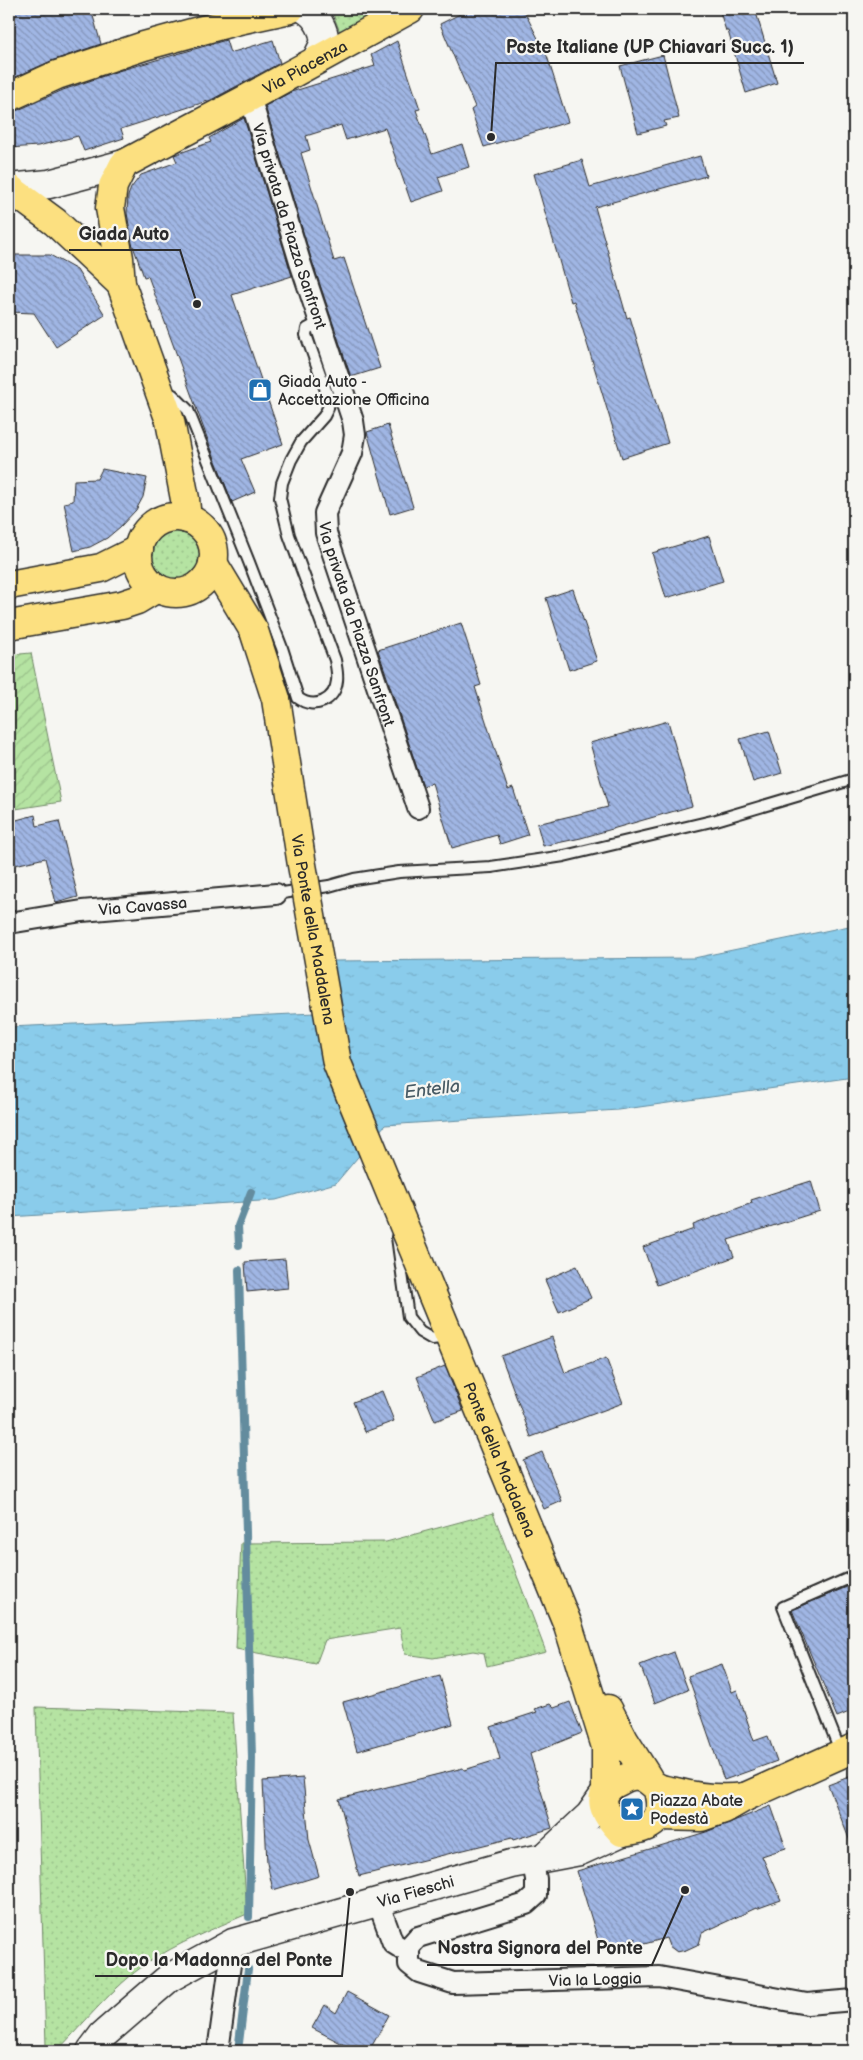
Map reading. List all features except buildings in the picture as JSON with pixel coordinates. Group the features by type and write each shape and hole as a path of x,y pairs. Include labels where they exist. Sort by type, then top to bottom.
{"main road":[{"path":"9,98 57,74 238,14 290,9"},
{"name":"Via Piacenza","path":"124,164 410,9"},
{"path":"124,164 113,186 110,208 119,258 121,284 170,421 187,519"},
{"path":"9,188 56,222 121,284"},
{"path":"174,517 187,519 206,531 214,552 214,563 202,583 192,590 180,593 168,592 148,581 138,560 138,549 143,536 151,526 162,520 174,517"},
{"path":"9,585 101,568 138,549"},
{"name":"Via Ponte della Maddalena","path":"214,563 254,631 276,699 302,865 337,1063 432,1294"},
{"path":"9,625 122,605 138,600 158,588"},
{"name":"Ponte della Maddalena","path":"432,1294 568,1625 606,1747 604,1794"},
{"name":"Ponte della Maddalena","path":"568,1625 581,1648 624,1740 653,1783"},
{"path":"660,1816 701,1817 724,1809 745,1797 848,1751"},
{"path":"653,1783 660,1816 656,1822 642,1828 622,1832 612,1822 604,1808 604,1794 622,1780 636,1775 653,1783 698,1797 725,1799 745,1797"}],"street":[{"path":"305,9 309,11 322,27 324,42 317,59"},
{"name":"Via privata da Piazza Sanfront","path":"250,97 353,421 355,435 352,453 325,513 326,533 418,808"},
{"path":"9,188 49,184 124,164"},
{"name":"Via Cavassa","path":"9,923 82,911 276,894"},
{"path":"409,1953 409,1948 418,1937 526,1904 536,1895 536,1879 529,1860 590,1815 604,1794"},
{"name":"Via Fieschi","path":"91,2051 104,2034 169,1978 233,1943 529,1860 580,1850 622,1832"},
{"name":"Via la Loggia","path":"378,1902 393,1943 409,1953 409,1964 419,1972 454,1983 659,1977 807,2004 854,2000"},
{"path":"218,2051 233,1943"}],"lane":[{"path":"158,386 173,395 188,410 269,614 298,698 305,703 318,704 331,696 338,681 335,660 289,536 280,498 282,483 301,442 328,408 330,399 306,335 307,329 320,322"},
{"path":"276,894 329,886 354,878 399,872 491,867 564,856 716,820 854,779"},
{"path":"397,1238 408,1317 420,1332 432,1339 449,1336"},
{"path":"848,1751 783,1607 854,1576"}],"green space":[{"path":"349,9 387,9 341,35 333,14"},
{"path":"171,531 181,531 194,538 201,551 201,561 194,574 181,581 171,581 162,577 155,570 151,561 151,551 155,542 162,535"},
{"path":"31,653 61,802 9,810 9,655"},
{"path":"493,1513 546,1652 487,1666 484,1653 473,1651 433,1658 405,1654 400,1628 325,1640 316,1664 236,1649 241,1543 386,1542"},
{"path":"36,1707 233,1713 247,1914 183,1943 147,1963 111,1994 57,2051 49,2051 46,2046"}],"water":[{"name":"Entella","path":"854,925 854,1077 618,1110 385,1125 336,1183 276,1200 9,1217 9,1027 337,1012 334,961 694,958"}],"waterway":[{"path":"239,1245 238,1226 251,1192"},
{"path":"239,1270 252,1758 249,1917"},
{"path":"238,2051 248,1969"}],"place":[{"name":"Poste Italiane (UP Chiavari Succ. 1)","path":"491,137"},
{"name":"Giada Auto","path":"197,304"},
{"name":"Giada Auto - Accettazione Officina","path":"260,390"},
{"name":"Piazza Abate Podestà","path":"632,1809"},
{"name":"Nostra Signora del Ponte","path":"685,1890"},
{"name":"Dopo la Madonna del Ponte","path":"350,1892"}]}
